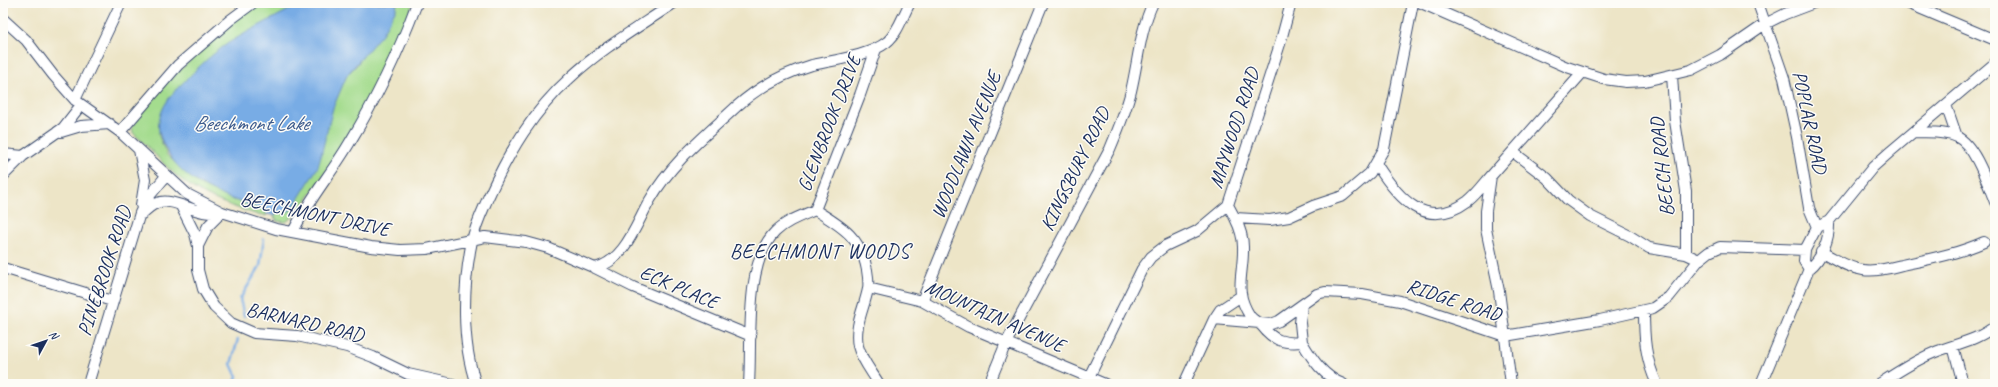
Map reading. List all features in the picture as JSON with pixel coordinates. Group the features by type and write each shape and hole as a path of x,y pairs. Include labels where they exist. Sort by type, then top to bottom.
{"street":[{"path":"3,176 23,156 57,133 67,124 78,103 121,3"},
{"path":"120,132 178,65 224,25 253,3"},
{"path":"293,232 305,208 350,144 368,112 401,45 417,3"},
{"path":"476,384 468,359 465,326 467,276 472,240 499,173 531,119 558,88 587,62 674,3"},
{"path":"595,268 612,260 625,246 651,198 667,175 683,156 739,104 770,83 787,75 810,66 876,49 888,41 910,3"},
{"name":"WOODLAWN AVENUE","path":"922,301 1043,3"},
{"name":"KINGSBURY ROAD","path":"989,384 1006,343 1110,149 1121,124 1131,90 1136,62 1152,3"},
{"name":"MAYWOOD ROAD","path":"1088,377 1142,269 1151,257 1165,246 1197,231 1228,205 1280,44 1291,3"},
{"path":"1235,218 1270,220 1289,217 1313,206 1343,196 1359,184 1377,165 1384,149 1413,3"},
{"path":"1421,3 1567,67 1604,79 1626,82 1645,81 1691,70 1720,55 1765,24 1785,14 1814,3"},
{"name":"POPLAR ROAD","path":"1758,3 1784,78 1797,137 1809,208 1817,227"},
{"path":"1909,3 1995,40"},
{"name":"BEECHMONT DRIVE","path":"3,19 26,40 53,75 78,103 120,132 166,176 193,198 222,212 293,232 359,246 400,250 427,249 485,237 538,244 595,268"},
{"name":"GLENBROOK DRIVE","path":"815,210 860,95 876,49"},
{"path":"1809,269 1804,261 1805,250 1817,227 1829,221 1873,167 1995,63"},
{"path":"1377,165 1390,185 1407,203 1432,213 1456,209 1469,200 1583,72"},
{"name":"BEECH ROAD","path":"1672,75 1675,121 1686,191 1686,254"},
{"path":"1946,105 1957,137 1972,152 1983,172 1995,202"},
{"path":"57,133 81,126 110,124"},
{"path":"1914,132 1957,137"},
{"path":"138,148 143,162 145,180 140,215"},
{"path":"1513,152 1546,178 1568,200 1590,216 1630,236 1649,248 1686,254 1699,260"},
{"path":"3,154 23,156"},
{"name":"PINEBROOK ROAD","path":"88,384 112,301 140,215 151,194 166,176"},
{"path":"1491,176 1486,210 1486,229 1499,291 1511,384"},
{"path":"140,215 159,202 168,202 204,214 222,212"},
{"path":"1228,205 1235,218 1243,246 1239,286 1241,296 1249,315 1261,325 1269,336 1285,342 1302,342"},
{"name":"BARNARD ROAD","path":"181,206 191,223 198,246 198,270 206,295 219,313 238,327 259,334 297,336 342,346 373,357 408,374 453,384"},
{"path":"749,384 751,308 758,264 766,243 782,225 815,210 840,225 853,238 865,261 868,288 858,319 858,340 859,347 879,384"},
{"name":"BARNARD ROAD","path":"198,246 208,226 222,212"},
{"path":"1761,384 1809,269 1816,263 1830,233 1829,221"},
{"path":"1820,252 1847,265 1863,270 1885,269 1941,257 1966,250 1984,242"},
{"name":"RIDGE ROAD","path":"1261,325 1279,321 1317,294 1324,292 1362,294 1400,301 1505,336 1653,308 1669,297 1699,260 1709,252 1720,247 1805,250"},
{"path":"3,268 112,301"},
{"name":"ECK PLACE","path":"595,268 633,286 751,336"},
{"name":"MOUNTAIN AVENUE","path":"868,288 922,301 970,327 1105,384"},
{"path":"1184,384 1214,319 1220,310 1241,296"},
{"path":"1302,305 1300,323 1302,342 1311,358 1335,381 1343,384"},
{"path":"1644,310 1646,358 1657,384"},
{"path":"1214,319 1261,325"},
{"path":"1879,384 1915,361 1934,352 1972,339 1995,326"},
{"path":"1953,346 1963,384"}],"green space":[{"path":"259,3 302,3 229,43 194,72 158,134 167,155 200,185 234,200 267,210 266,216 261,214 261,216 217,200 187,184 171,171 133,133 132,126 165,84 232,21"},
{"path":"397,3 413,3 391,58 363,113 331,165 296,214 286,222 276,221 277,219 274,218 277,212 285,213 347,75 356,66 396,9"}],"water":[{"name":"Beechmont Lake","path":"302,3 397,3 396,9 382,34 347,75 333,108 318,167 292,209 285,213 277,212 275,216 267,214 266,210 221,195 193,179 181,169 171,157 160,137 159,120 171,95 198,68 219,50 230,42"}],"waterway":[{"path":"244,316 240,299 260,266 264,239"},
{"path":"234,384 237,377 231,364 238,339"}],"district":[{"name":"BEECHMONT WOODS","path":"820,251"}]}
